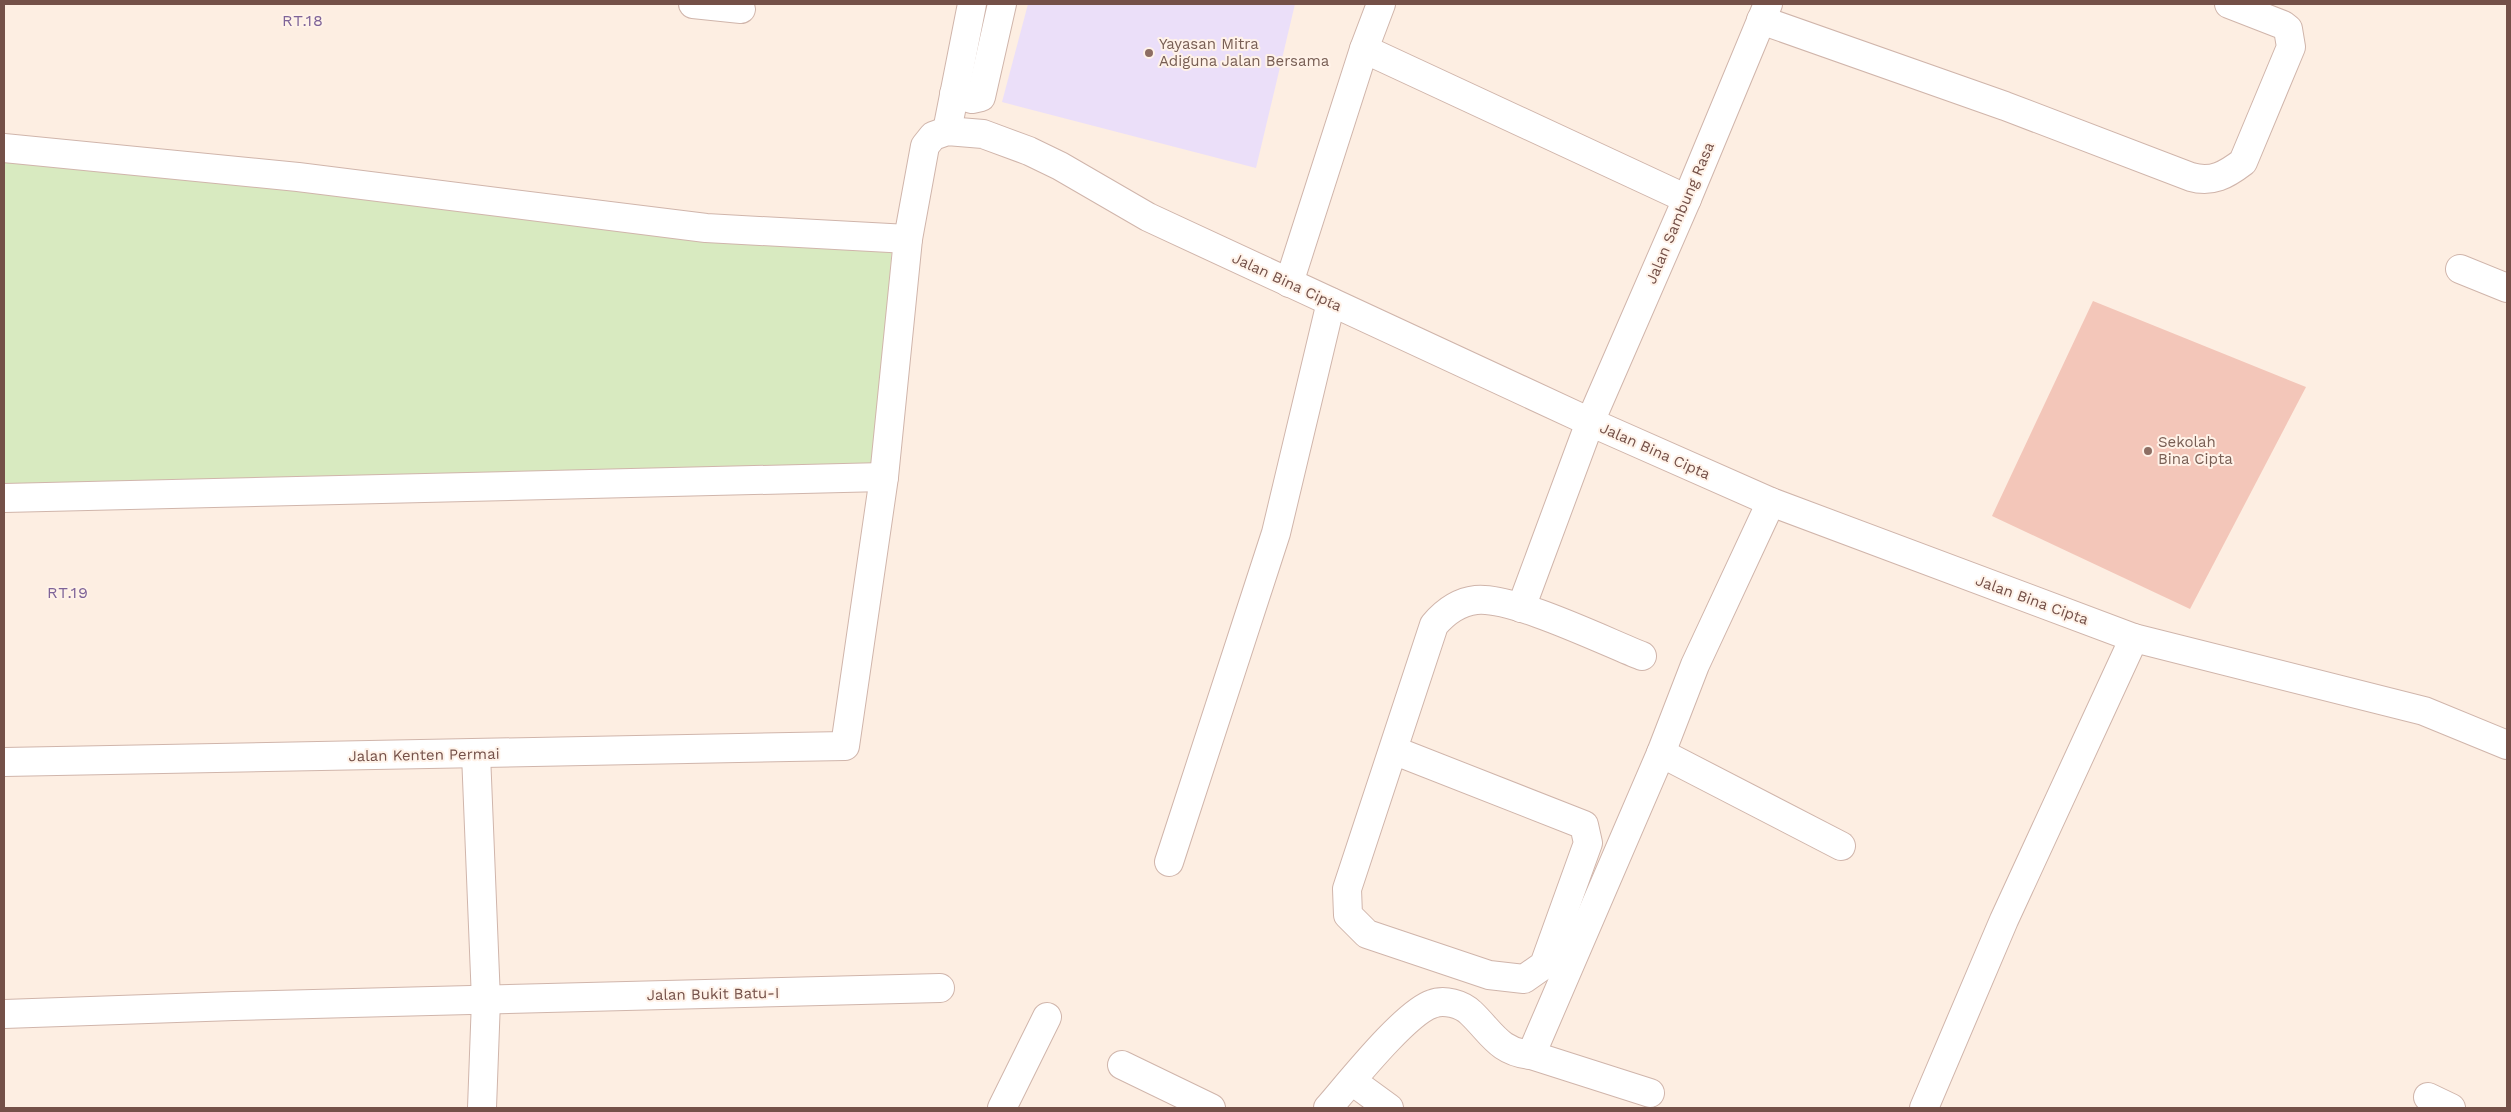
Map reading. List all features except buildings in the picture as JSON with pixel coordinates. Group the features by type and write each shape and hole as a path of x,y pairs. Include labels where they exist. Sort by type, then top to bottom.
{"street":[{"path":"693,4 741,9"},
{"path":"4,498 884,477 908,239 925,146 933,136 947,131 972,4"},
{"path":"954,94 972,99 981,97 1002,4"},
{"path":"1289,282 1364,50 1381,4"},
{"path":"1764,12 2191,176 2211,180 2227,173 2243,162 2291,47 2288,29 2283,25 2230,4"},
{"name":"Jalan Sambung Rasa","path":"1520,608 1590,422 1687,200 1764,12"},
{"path":"1364,50 1687,200"},
{"name":"Jalan Bina Cipta","path":"947,131 983,134 1029,151 1060,166 1148,217 1590,422 1771,502 2134,638 2424,711 2507,745"},
{"path":"4,148 298,176 706,228 908,239"},
{"path":"2460,270 2507,288"},
{"path":"1169,862 1276,534 1331,302"},
{"name":"Jalan Kenten Permai","path":"4,762 845,746 884,477"},
{"path":"1530,1055 1661,754 1695,666 1771,502"},
{"path":"1393,750 1584,825 1588,843 1544,966 1524,979 1489,975 1367,934 1348,915 1347,889 1434,625 1444,613 1458,604 1476,600 1494,601 1520,608 1642,656"},
{"path":"1924,1108 2004,920 2134,638"},
{"path":"476,754 486,1000 482,1108"},
{"path":"1661,754 1841,846"},
{"name":"Jalan Bukit Batu-I","path":"4,1014 940,988"},
{"path":"1328,1108 1412,1016 1433,1003 1452,1003 1470,1011 1499,1045 1517,1054 1530,1055 1650,1093"},
{"path":"1002,1108 1047,1017"},
{"path":"1122,1065 1211,1108"},
{"path":"1352,1081 1389,1108"}],"shaded area":[{"name":"Yayasan Mitra Adiguna Jalan Bersama","path":"1028,4 1295,4 1256,168 1002,102"}],"green space":[{"path":"4,149 892,248 874,472 4,486"}],"place":[{"name":"Yayasan Mitra Adiguna Jalan Bersama","path":"1149,53"},
{"name":"Sekolah Bina Cipta","path":"2148,451"}],"district":[{"name":"RT.18","path":"303,20"},
{"name":"RT.19","path":"68,592"}]}
